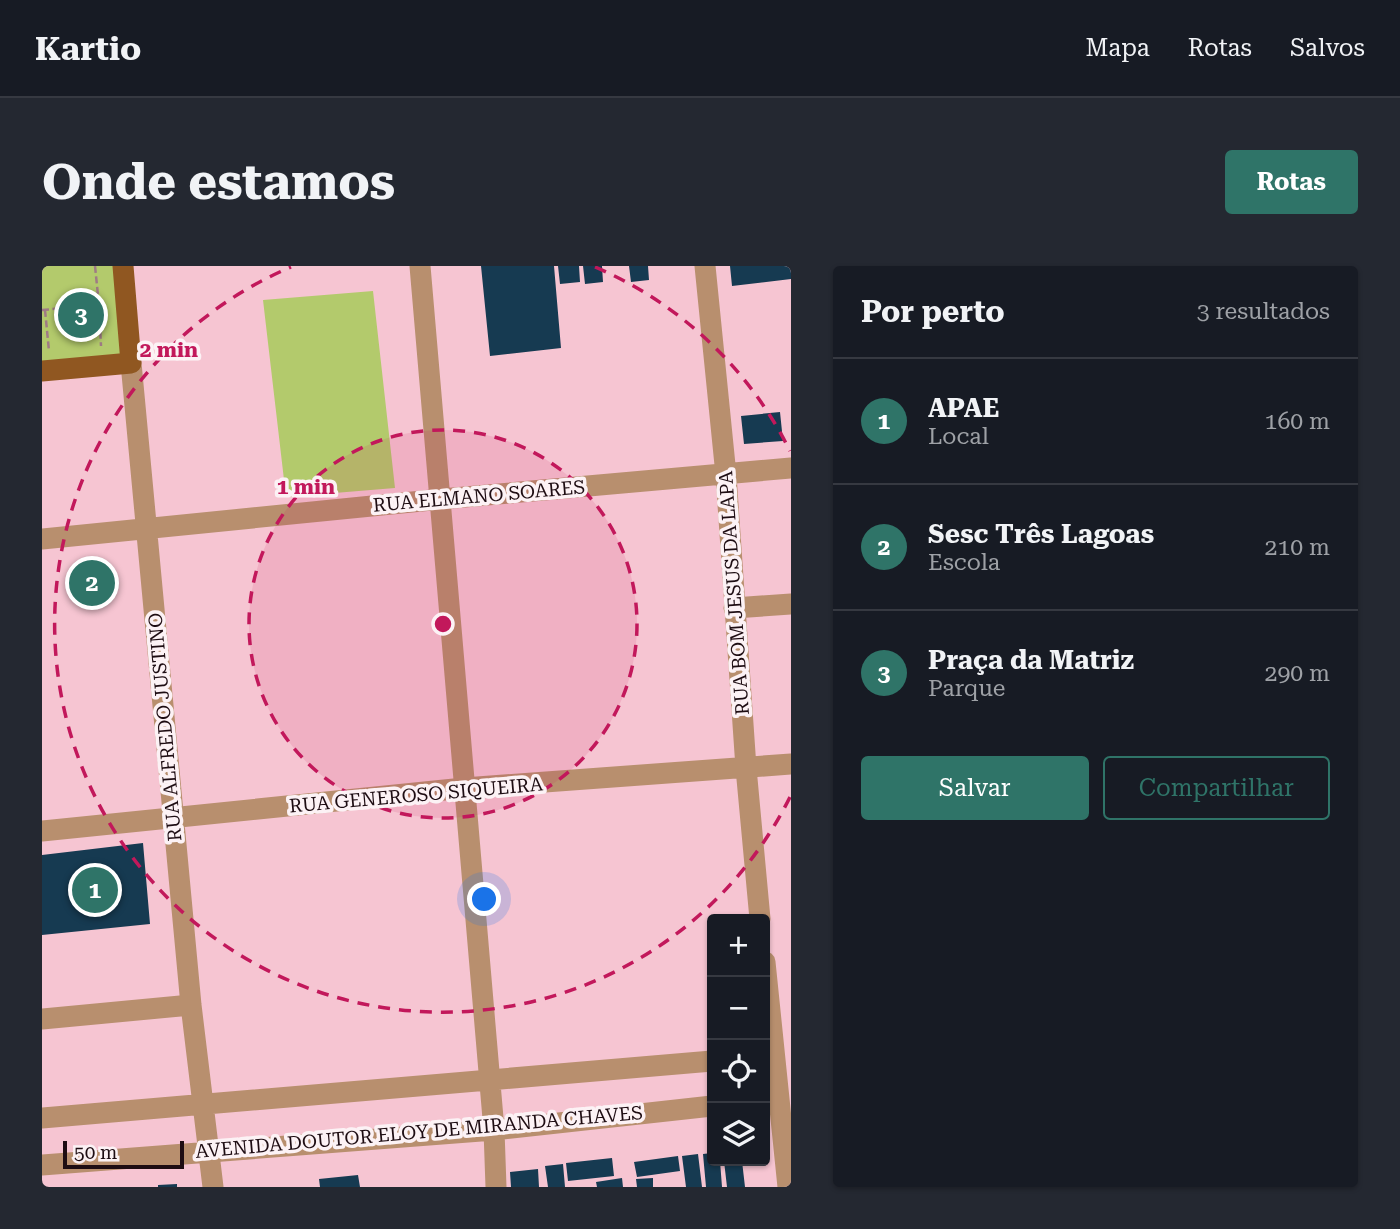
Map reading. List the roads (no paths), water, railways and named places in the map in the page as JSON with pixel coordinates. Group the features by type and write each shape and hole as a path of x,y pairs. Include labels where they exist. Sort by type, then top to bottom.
{"main road":[{"name":"RUA ALFREDO JUSTINO","path":"123,266 131,363"},
{"path":"42,371 131,363"}],"street":[{"path":"420,266 442,499 494,1130 496,1187"},
{"name":"RUA BOM JESUS DA LAPA","path":"705,266 726,475 746,768 761,914"},
{"name":"RUA ALFREDO JUSTINO","path":"131,363 191,1006 211,1150 213,1187"},
{"name":"RUA ELMANO SOARES","path":"42,539 791,468"},
{"path":"734,608 791,604"},
{"name":"RUA GENEROSO SIQUEIRA","path":"42,831 464,788 791,764"},
{"path":"767,977 789,1187"},
{"path":"42,1019 191,1006"},
{"path":"42,1118 707,1061"},
{"name":"AVENIDA DOUTOR ELOY DE MIRANDA CHAVES","path":"42,1165 494,1130 707,1107"}],"place":[{"name":"Praça da Matriz","path":"81,315"},
{"name":"Sesc Três Lagoas","path":"92,583"},
{"name":"APAE","path":"95,890"}]}
